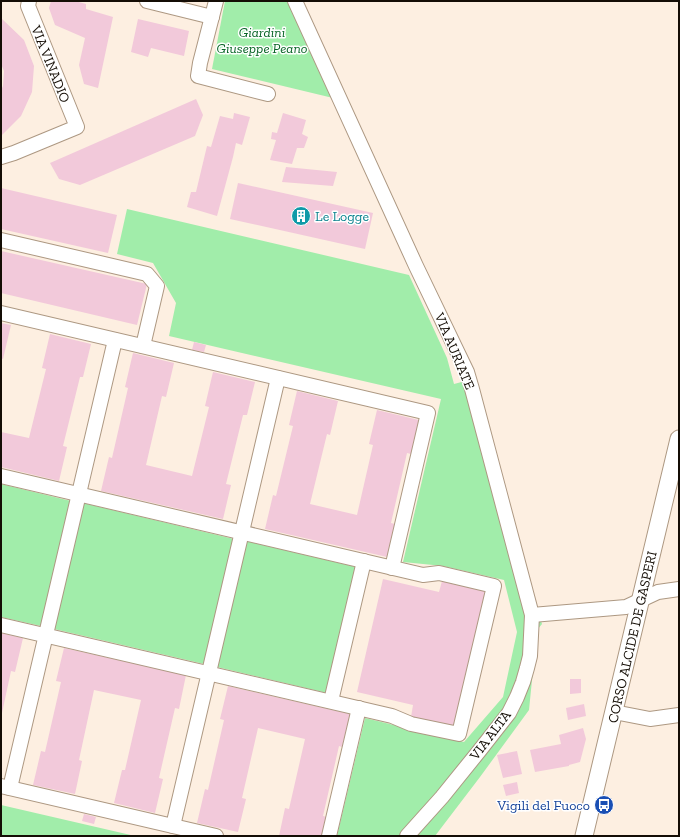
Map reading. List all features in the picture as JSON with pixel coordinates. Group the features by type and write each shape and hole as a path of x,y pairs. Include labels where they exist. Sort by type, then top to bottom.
{"main road":[{"name":"CORSO ALCIDE DE GASPERI","path":"584,836 679,439"}],"street":[{"name":"VIA VINADIO","path":"1,156 14,153 76,126 28,6 29,1"},
{"path":"147,1 212,17"},
{"path":"216,1 198,76 268,94"},
{"name":"VIA AURIATE","path":"295,1 466,372 472,389 532,615"},
{"path":"1,240 147,274 157,286 143,346"},
{"path":"1,313 428,413 392,568"},
{"path":"115,340 46,635 6,787 216,836"},
{"path":"173,826 278,378"},
{"path":"1,476 423,575 439,573 494,586 459,734 411,724 392,716 359,708 1,625"},
{"path":"331,702 364,561"},
{"path":"532,615 626,607 658,592 679,589"},
{"name":"VIA ALTA","path":"407,836 442,797 509,713 523,682 530,656 532,615"},
{"path":"329,836 359,708"},
{"path":"614,712 650,719 679,715"}],"green space":[{"name":"Giardini Giuseppe Peano","path":"225,1 287,1 333,98 212,69"},
{"path":"127,209 409,275 447,358 454,384 473,379 542,624 537,630 529,710 435,836 337,836 365,718 464,742 503,697 517,632 504,580 443,566 403,562 441,399 169,336 176,303 153,263 117,254"},
{"path":"1,484 71,501 41,626 1,617"},
{"path":"83,503 234,539 204,664 54,629"},
{"path":"246,541 356,567 327,693 217,667"},
{"path":"1,805 135,836 1,836"}],"building":[{"path":"51,1 75,1 86,4 86,9 113,17 98,88 84,84 79,65 85,38 55,25 49,8"},
{"path":"1,18 24,40 34,66 32,92 21,116 1,136 1,90 3,86 4,71 1,64"},
{"path":"138,19 189,31 184,56 151,48 148,57 131,52"},
{"path":"196,99 203,115 195,136 80,185 59,179 50,163"},
{"path":"234,113 250,117 242,145 236,143 217,216 187,207 191,192 196,192 207,146 211,147 220,116 233,119"},
{"path":"283,113 306,120 302,134 308,137 304,148 297,148 292,164 270,160 276,140 271,139 272,132 277,133"},
{"path":"286,167 337,172 333,186 282,182"},
{"name":"Le Logge","path":"238,183 373,213 365,249 230,219"},
{"path":"1,188 117,215 108,253 1,229"},
{"path":"1,251 147,284 137,325 1,293"},
{"path":"1,323 11,325 3,359 1,358"},
{"path":"50,334 91,344 83,377 80,377 63,446 67,447 59,481 1,467 1,432 29,438 46,369 42,368"},
{"path":"194,342 206,345 204,352 192,350"},
{"path":"133,353 174,363 166,397 162,396 146,465 192,476 209,407 205,406 213,372 255,382 247,415 243,415 226,484 231,485 223,519 101,491 109,457 112,458 128,388 125,387"},
{"path":"297,391 338,401 330,435 327,434 310,504 357,515 373,445 369,444 377,410 419,420 411,454 407,453 391,523 395,524 387,557 265,529 273,495 276,496 293,426 289,425"},
{"path":"383,579 439,592 442,581 487,591 456,727 411,717 413,705 357,692"},
{"path":"1,633 23,638 15,672 11,671 2,713"},
{"path":"64,648 186,675 179,709 175,708 159,778 163,779 155,813 114,803 122,770 125,770 141,700 94,690 79,760 82,761 75,794 33,785 41,751 45,752 61,682 56,681"},
{"path":"570,679 581,679 581,693 570,694"},
{"path":"228,686 350,714 342,747 339,746 323,816 327,817 322,836 279,836 285,808 289,809 305,739 258,728 242,798 246,799 238,832 197,823 205,789 208,790 224,720 220,719"},
{"path":"584,704 586,716 568,720 566,708"},
{"path":"583,728 586,739 580,762 569,766 535,772 530,750 561,744 559,735"},
{"path":"517,751 522,774 503,778 497,755"},
{"path":"517,782 519,793 506,796 503,785"},
{"path":"84,814 96,817 94,824 82,821"}],"place":[{"name":"Le Logge","path":"301,216"},
{"name":"Vigili del Fuoco","path":"604,805"}]}
